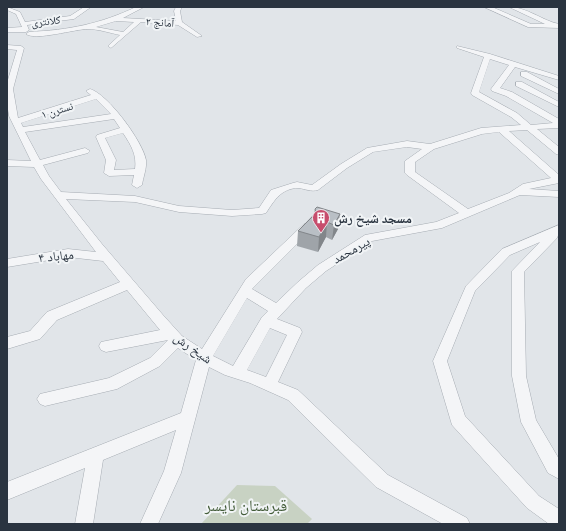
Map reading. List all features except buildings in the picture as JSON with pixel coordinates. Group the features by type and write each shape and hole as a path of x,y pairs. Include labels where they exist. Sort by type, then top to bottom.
{"street":[{"name":"کلانتری","path":"25,36 72,18 88,7"},
{"path":"7,30 25,36 90,28 117,19 141,7"},
{"path":"179,23 177,11 180,7"},
{"path":"487,7 530,26 556,25"},
{"path":"512,7 556,25"},
{"path":"7,8 18,12"},
{"path":"8,88 25,36 18,12"},
{"path":"7,15 18,12"},
{"name":"آمانج ۲","path":"117,19 179,23 183,24 186,28 199,36"},
{"path":"111,46 139,21"},
{"path":"90,28 125,34"},
{"path":"7,47 25,36"},
{"path":"459,47 559,78"},
{"path":"488,55 475,93 514,115 559,152"},
{"path":"7,62 16,66"},
{"path":"514,63 495,89 509,94 559,125"},
{"path":"524,74 559,92"},
{"path":"519,84 559,106"},
{"name":"شیخ رش","path":"8,88 13,117 44,177 106,257 174,337 204,358 293,395 382,481 461,524"},
{"name":"نسترن ۱","path":"13,117 93,94 104,101 115,116"},
{"path":"13,117 115,116 136,146 141,160 137,185"},
{"path":"467,213 410,173 410,161 431,147 481,131 559,125"},
{"path":"501,129 559,180"},
{"path":"124,130 100,137 111,160 109,173 139,172"},
{"path":"58,195 135,199 186,210 232,213 262,211 275,192 297,185 314,188 344,166 370,150 407,144 431,147"},
{"path":"7,163 37,164 85,151"},
{"path":"517,192 528,186 559,180"},
{"name":"پیرمحمد","path":"237,373 267,321 277,310 302,285 322,268 369,238 438,224 517,192 559,194"},
{"path":"149,524 172,473 204,358 250,282 308,227"},
{"path":"556,236 518,270 518,376 529,422 554,467 559,471"},
{"path":"556,236 506,252 470,289 440,362 458,420 533,502 559,520"},
{"name":"مهاباد ۴","path":"7,263 68,253 106,257"},
{"path":"7,343 35,335 52,316 129,284"},
{"path":"245,290 277,310"},
{"path":"267,321 295,332 269,385"},
{"path":"106,346 174,337"},
{"path":"45,399 112,384 155,362 174,337"},
{"path":"7,491 187,418"},
{"path":"84,524 95,455"}],"green space":[{"name":"قبرستان نایسر","path":"237,485 275,486 312,519 307,524 201,524"}],"place":[{"name":"مسجد شیخ رش","path":"321,233"}]}
